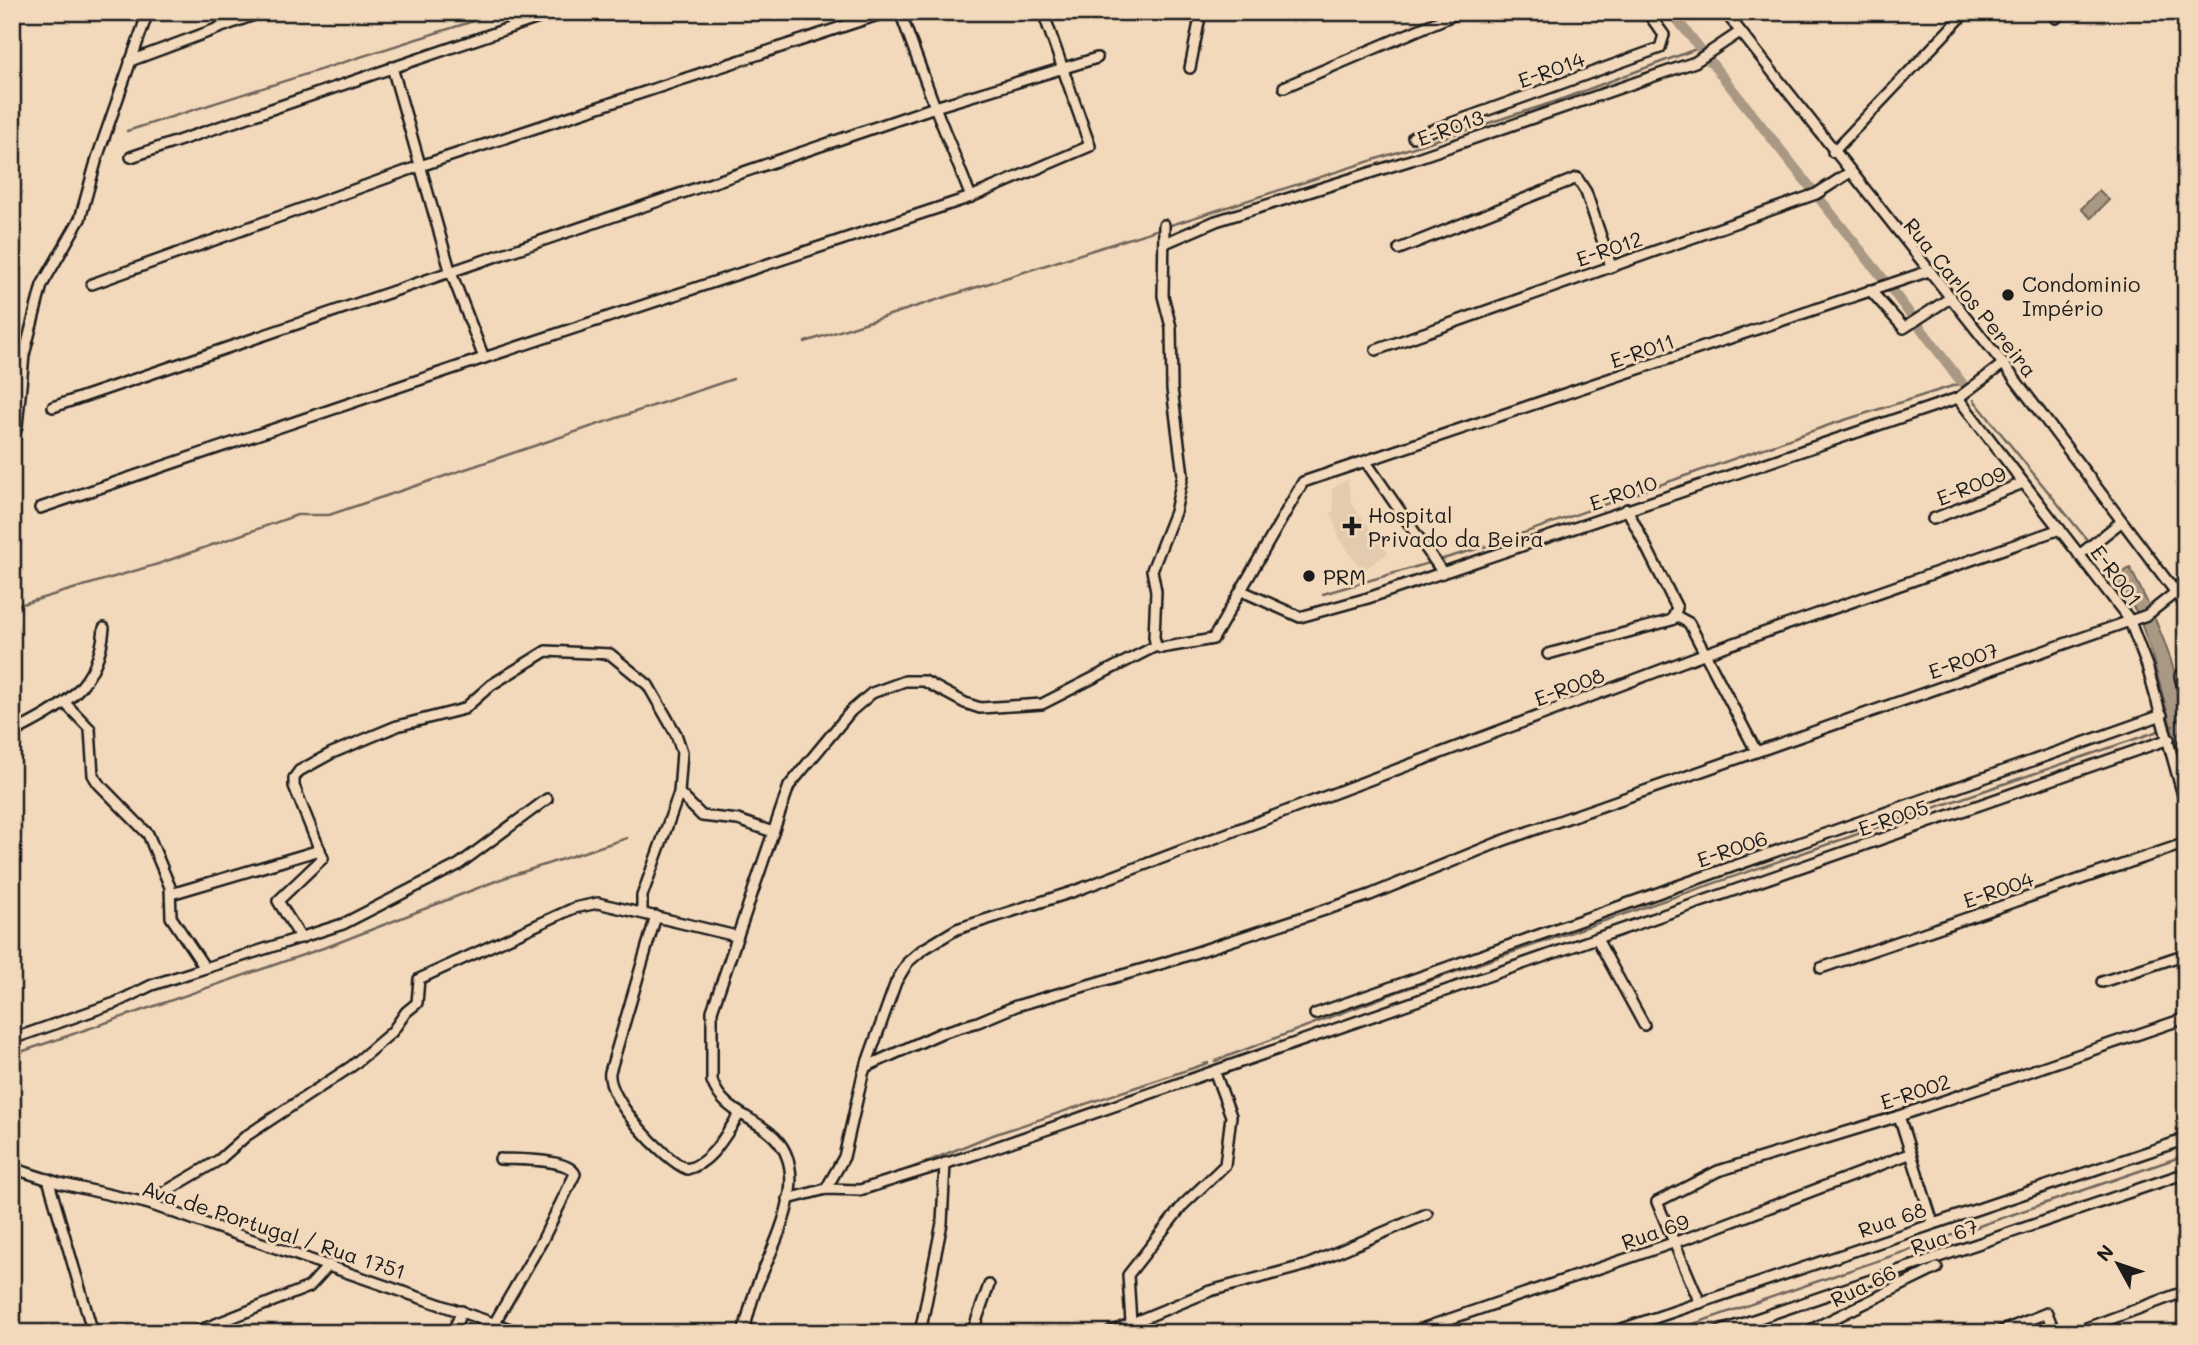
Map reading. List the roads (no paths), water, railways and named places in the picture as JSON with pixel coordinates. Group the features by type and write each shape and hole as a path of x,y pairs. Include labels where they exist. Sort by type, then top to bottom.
{"street":[{"path":"12,443 17,426 23,355 42,285 80,219 97,158 148,12"},
{"path":"130,61 262,12"},
{"path":"131,157 556,12"},
{"path":"92,284 420,166 887,12"},
{"path":"900,12 971,197"},
{"path":"40,508 971,197 1090,146 1043,12"},
{"path":"1189,68 1202,12"},
{"path":"1284,87 1460,12"},
{"name":"E-R014","path":"1413,137 1660,48 1664,43 1664,35 1647,12"},
{"name":"Rua Carlos Pereira","path":"1725,12 1849,173 2003,364 2186,606"},
{"path":"1833,152 1966,12"},
{"path":"2051,12 2056,18 2062,12"},
{"name":"E-R013","path":"1165,243 1216,221 1411,160 1685,66 1716,51 1741,32"},
{"path":"53,407 935,107 1060,66 1097,58"},
{"path":"392,67 450,270 484,358"},
{"name":"E-R012","path":"1376,350 1816,194 1849,173"},
{"path":"1399,249 1577,178 1586,192 1611,266"},
{"path":"743,1333 756,1287 775,1247 788,1199 789,1164 783,1144 762,1126 739,1115 715,1090 712,1011 736,936 795,774 851,711 872,693 905,681 924,681 980,708 1042,704 1156,646 1156,591 1152,570 1175,512 1183,475 1172,389 1171,327 1163,296 1164,225"},
{"name":"E-R011","path":"1156,646 1161,648 1213,639 1303,482 1929,271"},
{"path":"1870,289 1904,328 1950,298"},
{"name":"E-R010","path":"1241,591 1300,617 1443,573 1958,398 2003,364"},
{"name":"E-R001","path":"1958,398 2129,619 2169,739 2186,806"},
{"path":"1366,462 1443,573"},
{"name":"E-R009","path":"1933,519 2022,483"},
{"path":"1548,654 1672,620 1676,616 1677,608 1627,509"},
{"path":"2079,555 2121,522"},
{"name":"E-R008","path":"826,1189 844,1157 865,1067 896,982 908,962 922,950 974,922 1094,884 1706,653 2060,529"},
{"name":"E-R007","path":"865,1067 941,1033 978,1023 1016,1006 1164,963 1370,895 1502,841 2129,619 2147,615 2176,592 2186,576"},
{"path":"1676,616 1689,623 1756,751"},
{"path":"12,733 65,703 94,671 103,646 104,628"},
{"path":"301,938 278,901 323,858 294,786 294,778 299,771 332,753 397,726 464,709 491,685 546,651 610,654 648,685 676,734 682,752 680,793 642,896 642,912"},
{"path":"2186,671 2180,676 2186,701"},
{"path":"65,703 90,729 93,775 98,783 148,834 171,894 171,917 205,968"},
{"name":"E-R006","path":"1315,1014 2161,715"},
{"name":"E-R005","path":"1597,939 2169,739"},
{"path":"680,793 702,816 738,820 773,832"},
{"path":"12,1039 205,968 344,924 458,864 547,799"},
{"name":"E-R004","path":"1821,968 2186,843"},
{"path":"171,894 320,850"},
{"path":"628,909 642,896"},
{"path":"146,1203 219,1160 246,1136 352,1066 392,1032 406,1012 417,1003 419,979 574,908 604,903 736,936"},
{"path":"656,916 610,1072 611,1086 625,1113 675,1163 687,1169 697,1166 708,1157 739,1115"},
{"path":"788,1199 826,1189 860,1190 945,1163 1160,1088 1214,1073 1350,1022 1597,939 1644,1025"},
{"path":"2102,982 2186,954"},
{"name":"E-R002","path":"1674,1242 1657,1202 1718,1171 1899,1116 2186,1018"},
{"path":"1131,1323 1128,1275 1183,1205 1225,1165 1231,1116 1214,1073"},
{"path":"1899,1116 1933,1223"},
{"name":"Rua 68","path":"1610,1333 2186,1139"},
{"name":"Rua 69","path":"1409,1333 1674,1242 1909,1154"},
{"path":"495,1322 542,1241 575,1174 570,1167 561,1163 500,1159"},
{"path":"920,1333 942,1223 945,1163"},
{"name":"Ava de Portugal / Rua 1751","path":"12,1168 146,1203 522,1333"},
{"name":"Rua 67","path":"1715,1333 2186,1173"},
{"path":"48,1179 93,1333"},
{"path":"1108,1333 1210,1292 1307,1265 1427,1214"},
{"path":"1674,1242 1700,1303"},
{"path":"198,1331 310,1287 329,1265"},
{"name":"Rua 66","path":"1804,1333 1937,1268"},
{"path":"972,1333 989,1285"},
{"path":"2073,1333 2186,1291"},
{"path":"452,1333 462,1311"},
{"path":"1997,1333 2048,1313 2056,1333"}],"waterway":[{"path":"127,131 502,12"},
{"path":"1671,12 1889,286 1962,383"},
{"path":"1168,226 1554,102 1699,48"},
{"path":"805,342 1162,228"},
{"path":"12,607 158,564 297,515 329,515 733,379"},
{"path":"1323,594 1487,546 1832,424 1962,383"},
{"path":"1974,400 2117,577"},
{"path":"1215,1061 1397,992 2173,726"},
{"path":"12,1055 332,945 501,879 627,838"},
{"path":"895,1175 987,1137 1208,1063"},
{"path":"1667,1333 2186,1155"},
{"path":"421,1333 434,1328"}],"place":[{"name":"Condominio Império","path":"2008,295"},
{"name":"Hospital Privado da Beira","path":"1352,526"},
{"name":"PRM","path":"1309,576"}]}
